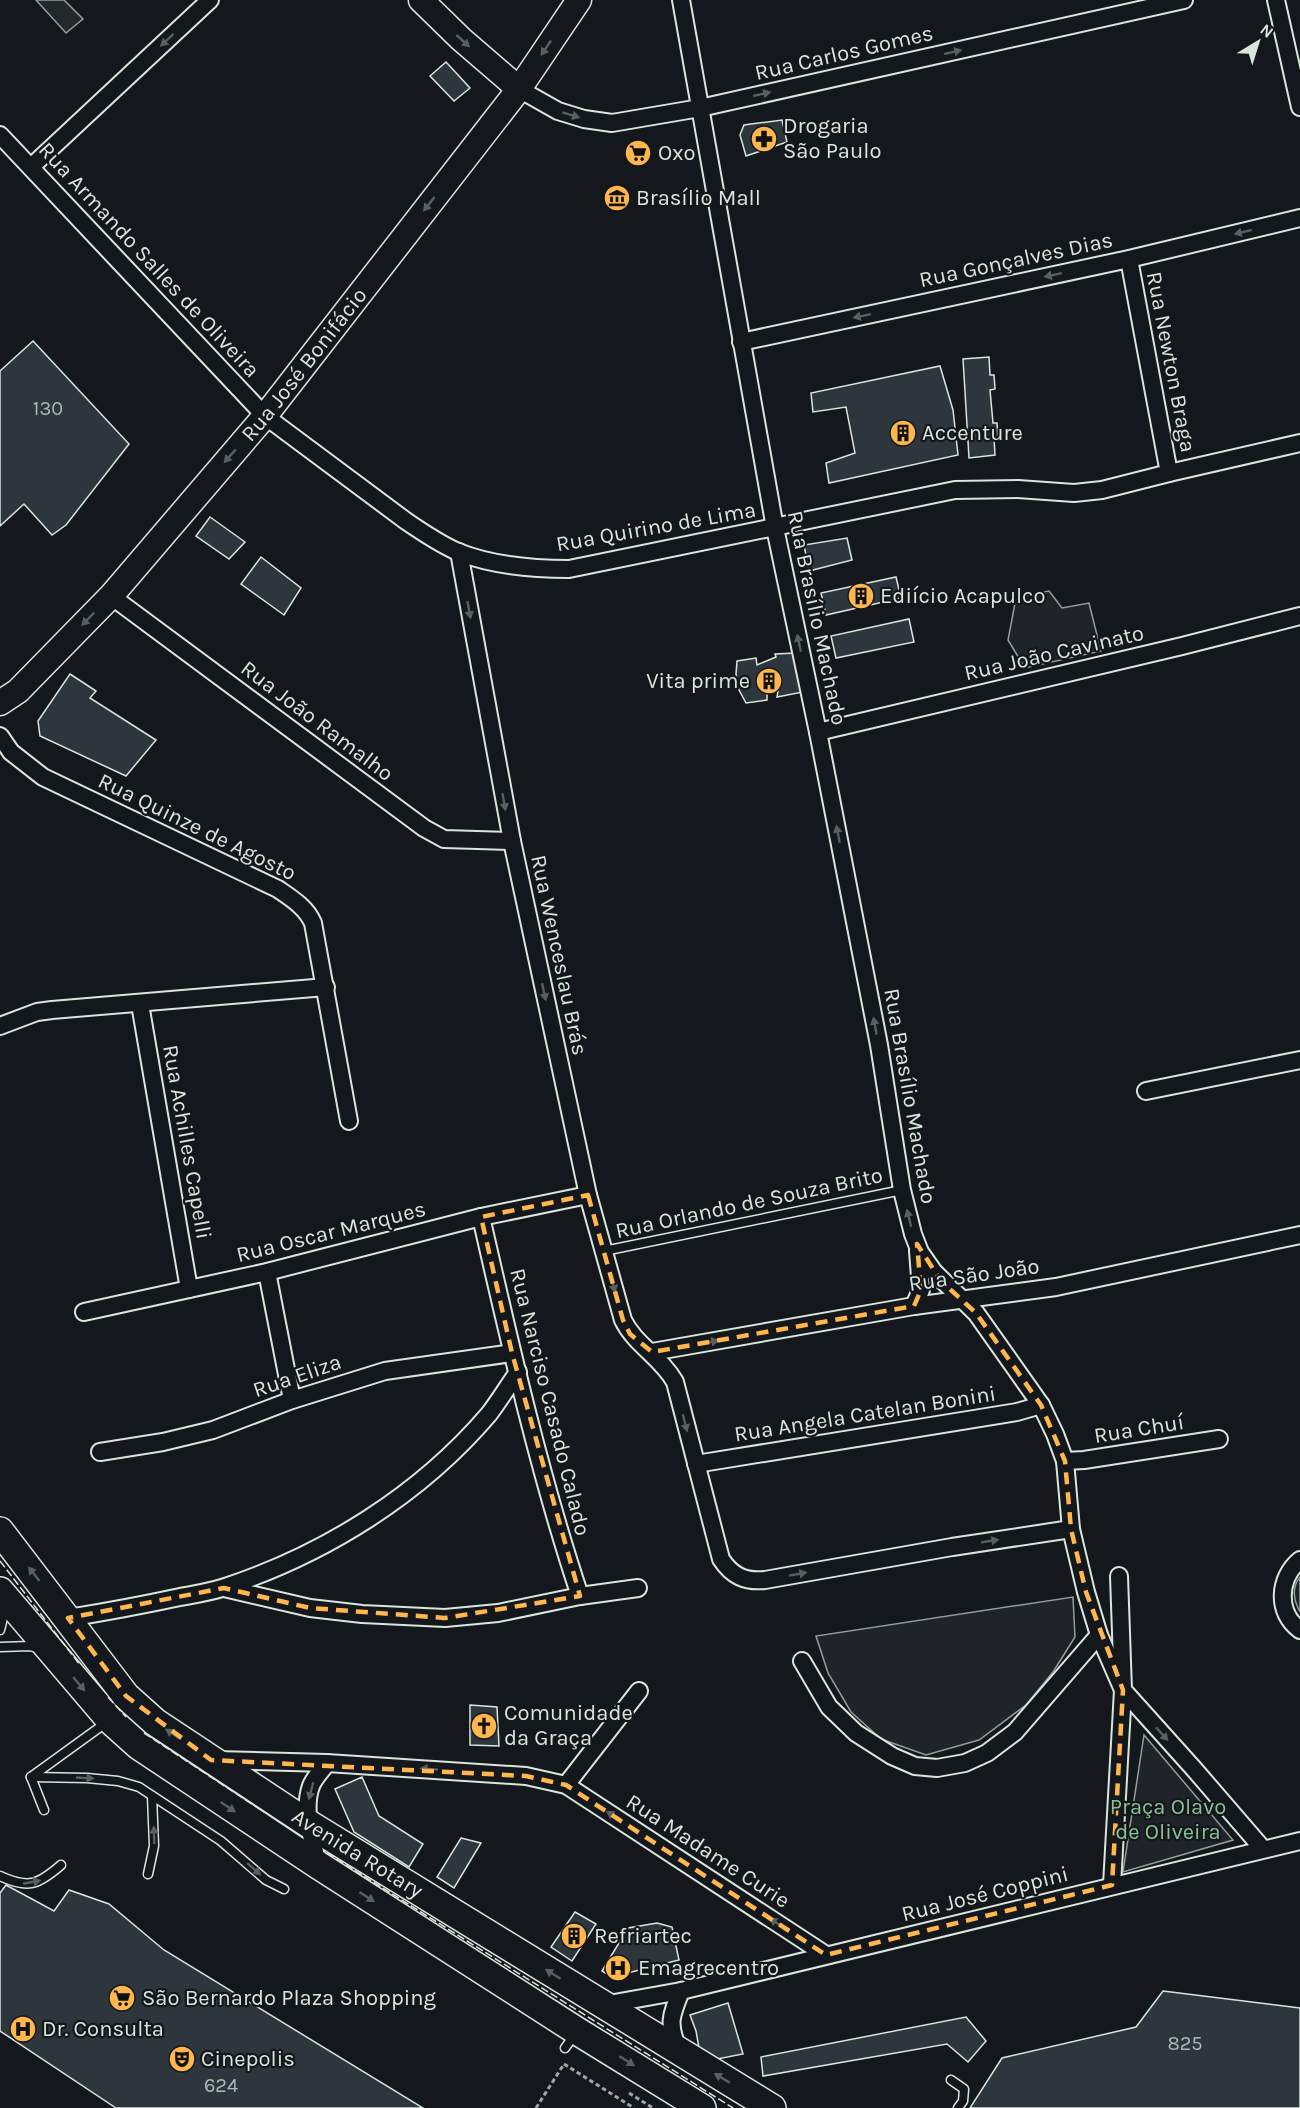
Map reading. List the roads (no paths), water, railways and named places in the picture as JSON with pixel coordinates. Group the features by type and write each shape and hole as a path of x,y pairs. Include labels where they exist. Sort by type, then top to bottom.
{"main road":[{"name":"Avenida Rotary","path":"0,1531 126,1696 155,1722 309,1824 772,2108"},
{"name":"Avenida Rotary","path":"0,1591 110,1720 154,1757 318,1865 571,2039 702,2108"}],"street":[{"path":"31,167 210,0"},
{"path":"421,0 461,39 519,89"},
{"name":"Rua José Bonifácio","path":"0,703 18,691 111,596 265,416 519,89 579,0"},
{"name":"Rua Brasílio Machado","path":"681,0 775,528 818,732 879,1045 902,1190 917,1244 921,1290 914,1306"},
{"name":"Rua Carlos Gomes","path":"519,89 558,111 584,119 612,123 700,108 1184,0"},
{"path":"1276,0 1300,107"},
{"name":"Rua Armando Salles de Oliveira","path":"0,135 265,416"},
{"name":"Rua Gonçalves Dias","path":"741,342 1129,259 1300,218"},
{"name":"Rua Newton Braga","path":"1129,259 1169,473"},
{"name":"Rua Quirino de Lima","path":"265,416 406,522 459,552 537,569 569,569 937,493 1018,489 1074,493 1102,490 1300,443"},
{"name":"Rua Wenceslau Brás","path":"459,552 512,842 588,1195 622,1320 630,1334 669,1370 675,1382 721,1559 727,1569 740,1578 752,1581 765,1580 952,1547 1071,1529"},
{"name":"Rua João Ramalho","path":"111,596 423,828 444,839 512,842"},
{"name":"Rua João Cavinato","path":"818,732 1300,616"},
{"name":"Rua Quinze de Agosto","path":"0,736 11,752 43,777 278,889 310,915 326,987 349,1121"},
{"path":"0,1026 37,1012 326,987"},
{"name":"Rua Achilles Capelli","path":"140,1004 189,1289"},
{"path":"1146,1092 1300,1060"},
{"name":"Rua Oscar Marques","path":"84,1312 267,1272 481,1217 588,1195"},
{"name":"Rua Narciso Casado Calado","path":"481,1217 512,1353 580,1596"},
{"name":"Rua São João","path":"652,1352 914,1306 1056,1287 1300,1235"},
{"name":"Rua Brasílio Machado","path":"917,1244 934,1272 976,1313 1041,1405 1055,1434 1065,1461 1071,1529 1086,1592 1099,1635 1123,1690"},
{"path":"267,1272 292,1400"},
{"name":"Rua Eliza","path":"100,1452 163,1442 213,1430 292,1400 386,1371 512,1353"},
{"path":"68,1618 224,1588 315,1551 380,1510 435,1468 490,1412 518,1372"},
{"name":"Rua Angela Catelan Bonini","path":"696,1464 1017,1412 1041,1405"},
{"name":"Rua Chuí","path":"1065,1461 1219,1439"},
{"path":"1300,1560 1287,1574 1282,1596 1289,1618 1300,1630"},
{"path":"1112,1885 1123,1690 1119,1576"},
{"path":"224,1588 310,1608 362,1614 445,1618 498,1613 580,1596 638,1588"},
{"path":"802,1661 829,1707 856,1733 892,1756 915,1766 937,1768 965,1763 987,1753 1015,1732 1099,1635"},
{"path":"1123,1690 1263,1849"},
{"path":"566,1785 639,1691"},
{"name":"Rua Madame Curie","path":"211,1760 327,1763 526,1776 566,1785 826,1955"},
{"path":"318,1865 309,1824 309,1798 311,1786 327,1763"},
{"name":"Rua José Coppini","path":"603,2005 681,1991 1300,1841"},
{"path":"679,2052 671,2031 671,2023 681,1991"}],"lane":[{"name":"Rua Orlando de Souza Brito","path":"604,1251 902,1190"},
{"path":"0,1598 3,1618 0,1630"},
{"path":"0,1647 30,1646 51,1653"},
{"path":"31,1777 110,1720"},
{"path":"31,1777 87,1778 118,1781 139,1787 221,1841 267,1880 284,1889"},
{"path":"31,1777 44,1810"},
{"path":"148,1874 154,1846 152,1796"},
{"path":"0,1876 27,1885 44,1880 61,1865"},
{"path":"951,2080 964,2089 963,2101 958,2108"}],"place":[{"name":"Drogaria São Paulo","path":"764,139"},
{"name":"Oxo","path":"638,153"},
{"name":"Brasílio Mall","path":"617,198"},
{"name":"Accenture","path":"903,433"},
{"name":"Ediício Acapulco","path":"861,596"},
{"name":"Vita prime","path":"769,681"},
{"name":"Comunidade da Graça","path":"484,1726"},
{"name":"Refriartec","path":"574,1936"},
{"name":"Emagrecentro","path":"618,1968"},
{"name":"São Bernardo Plaza Shopping","path":"122,1998"},
{"name":"Dr. Consulta","path":"23,2029"},
{"name":"Cinepolis","path":"182,2059"}],"park label":[{"name":"Praça Olavo de Oliveira","path":"1168,1820"}]}
